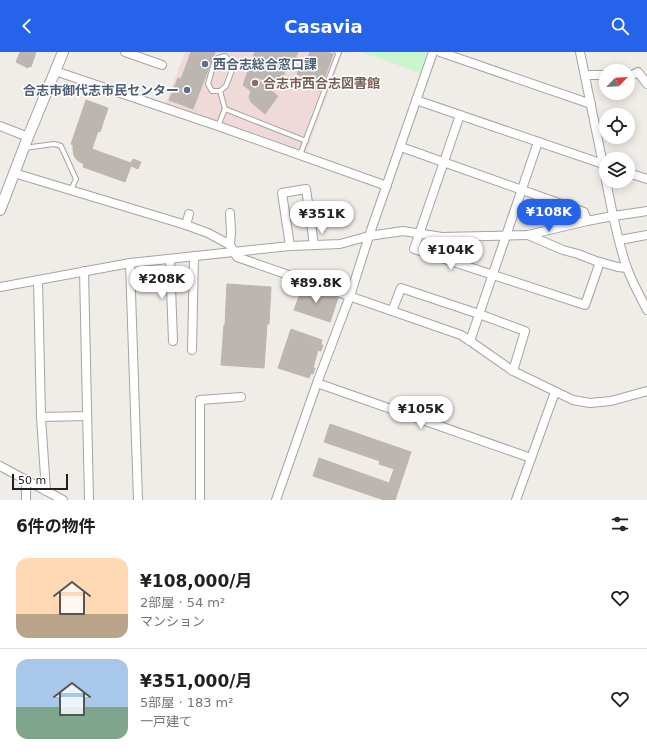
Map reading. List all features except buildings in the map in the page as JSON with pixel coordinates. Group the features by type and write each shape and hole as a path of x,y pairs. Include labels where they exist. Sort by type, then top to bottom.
{"street":[{"path":"0,210 63,52"},
{"path":"125,52 162,65"},
{"path":"276,500 317,383 350,296 369,236 433,52"},
{"path":"440,52 591,104"},
{"path":"580,52 602,152"},
{"path":"55,71 218,126 387,186"},
{"path":"635,74 638,72 647,84"},
{"path":"585,75 599,75"},
{"path":"416,100 599,163"},
{"path":"460,115 414,249 585,305 600,262"},
{"path":"0,126 28,137"},
{"path":"470,341 538,142"},
{"path":"401,147 584,212 587,221"},
{"path":"14,173 186,225 208,233 230,245"},
{"path":"635,176 647,180"},
{"path":"608,188 613,216 627,268 647,310"},
{"path":"290,246 282,193 306,189 314,245"},
{"path":"0,287 130,263 290,246 340,244 369,236 404,232 442,237 528,235 587,221 647,211"},
{"path":"230,213 230,245 237,257 461,335 512,371 573,400 590,403 611,402 647,391"},
{"path":"186,225 189,214"},
{"path":"528,235 563,250 600,262 627,268"},
{"path":"620,240 647,235"},
{"path":"192,350 194,256"},
{"path":"170,259 173,341"},
{"path":"130,263 138,500"},
{"path":"84,271 89,500"},
{"path":"38,280 41,417 46,491"},
{"path":"392,311 401,288 525,331 512,371"},
{"path":"317,383 531,458"},
{"path":"516,500 555,392"},
{"path":"200,500 200,400 241,397"},
{"path":"41,417 87,416"},
{"path":"0,466 63,500"},
{"path":"26,480 26,500"}],"lane":[{"path":"300,155 339,52 337,52"},
{"path":"226,54 230,61 232,70 226,86 220,91 212,91 208,84 214,63 218,58 226,54"},
{"path":"218,126 225,109 220,91"},
{"path":"225,109 306,141"},
{"path":"24,148 54,144 61,146 76,179 71,190"}],"shaded area":[{"path":"185,52 343,52 306,153 165,105"}],"green space":[{"path":"361,52 427,52 420,73"}],"place":[{"name":"西合志総合窓口課","path":"205,64"},
{"name":"合志市西合志図書館","path":"255,83"},
{"name":"合志市御代志市民センター","path":"187,90"}]}
